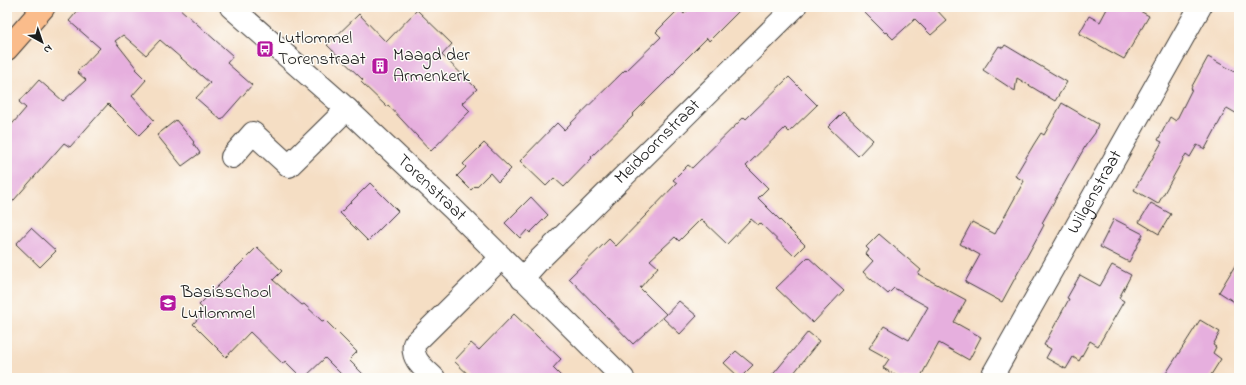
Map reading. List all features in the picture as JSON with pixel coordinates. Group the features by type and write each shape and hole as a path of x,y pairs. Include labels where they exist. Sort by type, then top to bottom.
{"main road":[{"path":"7,49 44,7"}],"street":[{"name":"Torenstraat","path":"231,7 348,109 452,208 623,378"},
{"name":"Meidoornstraat","path":"522,279 540,259 795,7"},
{"name":"Wilgenstraat","path":"991,378 1200,7"},
{"path":"232,157 254,133 290,166 348,109"},
{"path":"434,378 415,358 413,350 414,344 501,258"}],"building":[{"path":"81,7 178,7 233,56 227,63 252,85 221,120 196,98 210,83 160,40 146,55 123,35 115,41 137,69 136,70 146,80 132,96 154,120 139,135 108,104 70,147 64,143 7,208 7,130 26,108 19,102 39,80 63,101 86,80 77,72 100,48 69,21"},
{"path":"691,7 743,7 709,41 707,38 675,70 676,71 591,157 592,158 564,187 554,178 546,186 520,161 557,123 564,130 625,70 626,71 661,37 656,32 679,9 684,14"},
{"path":"859,7 934,7 947,21 931,35 915,19 893,39"},
{"path":"1108,7 1133,7 1149,16 1124,59 1079,34 1089,16 1100,22"},
{"path":"417,10 452,44 442,55 477,89 462,103 470,111 431,151 388,105 387,107 361,82 363,80 327,45 359,14 386,42"},
{"path":"1005,45 1067,82 1055,101 1017,78 1015,91 983,70 999,46 1003,48"},
{"path":"1208,57 1239,74 1239,115 1227,108 1205,149 1197,145 1190,157 1186,154 1158,204 1134,190 1162,142 1158,140 1170,117 1176,121 1192,89 1191,88"},
{"path":"789,77 817,105 789,132 785,128 746,166 768,188 758,198 805,245 794,256 760,223 758,225 751,219 727,244 701,219 679,241 675,237 650,260 658,267 640,288 666,314 633,344 569,278 609,239 616,246 677,183 673,180 688,165 692,168 744,117 746,119"},
{"path":"1062,103 1098,124 1095,133 1086,145 1042,223 1044,225 1002,302 965,282 980,255 960,244 972,222 995,234 1024,181 1015,176 1041,133 1044,135"},
{"path":"843,112 873,140 858,156 828,127"},
{"path":"176,120 194,142 193,143 200,153 182,166 157,135"},
{"path":"484,143 511,169 498,182 490,173 471,190 457,176 466,167 463,164"},
{"path":"370,183 398,211 368,241 340,213"},
{"path":"531,197 548,215 530,233 527,230 520,238 505,223"},
{"path":"1151,203 1171,214 1159,234 1139,222"},
{"path":"1114,219 1143,234 1129,262 1100,247"},
{"path":"31,228 56,251 40,267 16,244"},
{"path":"879,234 921,270 918,274 966,300 954,322 981,337 969,360 939,343 920,378 900,378 883,368 889,359 869,348 884,326 909,340 928,307 894,288 888,294 863,272 873,261 866,254 869,250 866,247"},
{"path":"257,247 282,271 273,280 302,305 304,304 322,321 325,320 357,352 349,360 367,378 345,378 325,358 304,378 302,378 285,361 283,364 250,332 226,357 193,324 205,311 199,305"},
{"path":"808,257 844,290 813,323 776,288"},
{"path":"1239,259 1239,305 1219,292"},
{"path":"1112,265 1131,275 1119,298 1124,301 1098,346 1090,341 1079,361 1073,357 1066,369 1046,358 1051,349 1044,345 1080,275 1100,286"},
{"path":"679,301 697,316 680,334 663,318"},
{"path":"514,314 561,359 553,368 563,378 472,378 454,361 471,343 479,350"},
{"path":"1200,320 1220,332 1213,345 1216,347 1213,353 1221,359 1209,378 1163,378"},
{"path":"808,332 819,341 790,378 770,378"},
{"path":"736,351 753,365 740,378 724,363"}],"place":[{"name":"Lutlommel Torenstraat","path":"265,49"},
{"name":"Maagd der Armenkerk","path":"380,66"},
{"name":"Basisschool Lutlommel","path":"168,303"}]}
